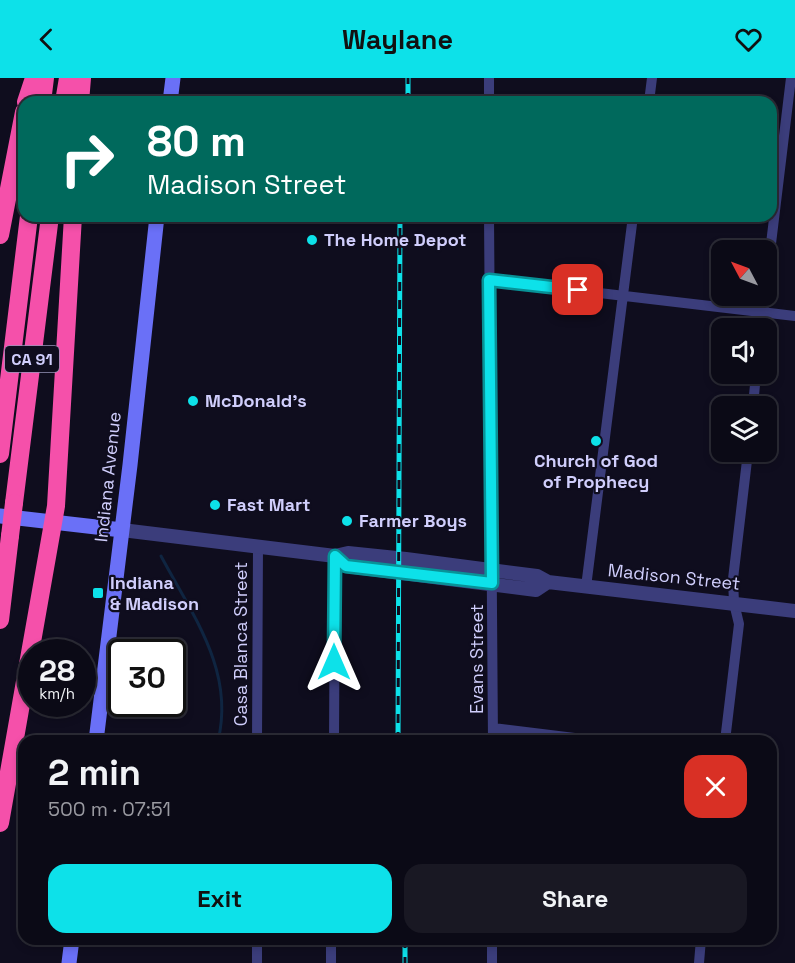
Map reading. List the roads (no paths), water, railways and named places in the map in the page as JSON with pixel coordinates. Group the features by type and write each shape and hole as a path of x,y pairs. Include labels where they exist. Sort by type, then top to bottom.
{"highway":[{"path":"28,96 34,78"},
{"path":"43,96 45,78"},
{"path":"65,96 68,78"},
{"path":"80,96 82,78"},
{"path":"0,235 18,143"},
{"name":"CA 91","path":"0,454 28,222"},
{"name":"CA 91","path":"0,620 49,222"},
{"path":"0,823 54,522 69,316 73,222"}],"main road":[{"path":"171,96 173,78"},
{"name":"Indiana Avenue","path":"97,735 156,222"},
{"name":"Madison Street","path":"0,516 122,530"},
{"path":"69,963 71,945"}],"street":[{"path":"489,78 489,96"},
{"path":"650,96 652,78"},
{"path":"777,194 791,78"},
{"name":"Evans Street","path":"489,222 493,735"},
{"path":"585,587 632,222"},
{"path":"771,240 774,222"},
{"path":"489,280 795,316"},
{"path":"762,318 764,306"},
{"path":"726,735 740,624 734,603 734,579 747,462"},
{"name":"Madison Street","path":"122,530 335,556 348,553 492,576 537,576 548,582 795,611"},
{"name":"Casa Blanca Street","path":"257,735 258,546"},
{"path":"334,735 335,556"},
{"path":"493,728 550,735"},
{"path":"257,945 257,963"},
{"path":"331,945 331,963"},
{"path":"492,945 492,963"},
{"path":"699,963 700,945"}],"waterway":[{"path":"161,556 198,622 216,668 221,691 222,715 219,735"}],"railway":[{"path":"408,78 408,96"},
{"path":"398,735 400,222"},
{"path":"405,945 405,963"}],"place":[{"name":"The Home Depot","path":"312,240"},
{"name":"McDonald's","path":"193,401"},
{"name":"Church of God of Prophecy","path":"596,441"},
{"name":"Fast Mart","path":"215,505"},
{"name":"Farmer Boys","path":"347,521"},
{"name":"Indiana & Madison","path":"98,593"}]}
